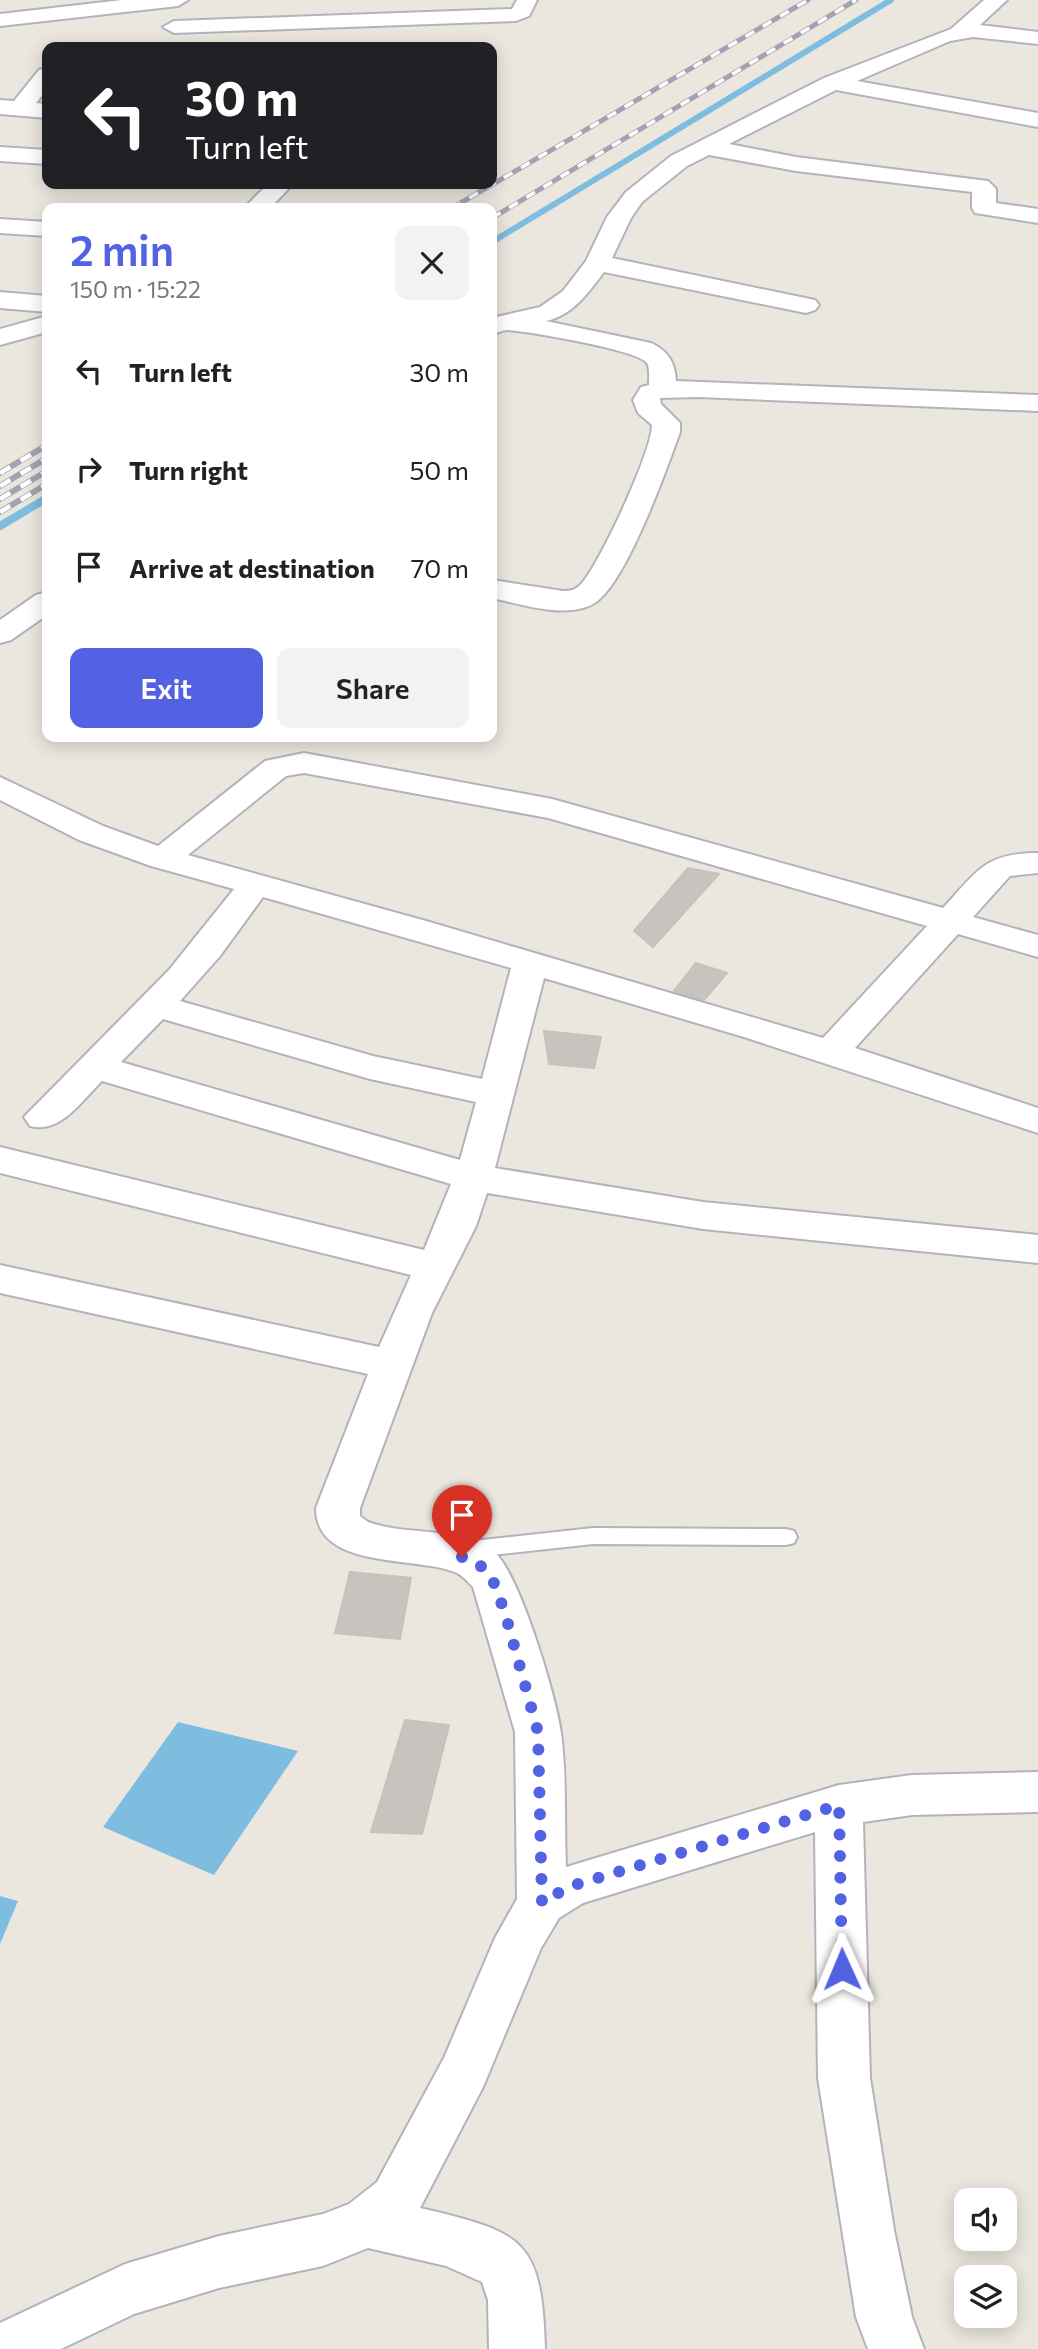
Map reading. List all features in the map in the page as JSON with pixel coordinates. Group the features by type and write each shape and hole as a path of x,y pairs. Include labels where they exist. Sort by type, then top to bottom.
{"street":[{"path":"0,20 178,0"},
{"path":"168,42 184,0"},
{"path":"174,27 304,10 448,9 516,15 523,12 527,0"},
{"path":"500,325 548,313 572,296 598,263 619,217 634,197 678,161 832,83 959,32 997,0"},
{"path":"959,32 992,32 1038,38"},
{"path":"10,108 42,79"},
{"path":"832,83 1038,120"},
{"path":"10,108 42,111"},
{"path":"706,147 796,164 980,186 984,189 984,208 1038,216"},
{"path":"0,154 42,157"},
{"path":"261,203 276,189"},
{"path":"0,226 42,229"},
{"path":"598,263 806,305"},
{"path":"0,300 42,304"},
{"path":"0,337 42,325"},
{"path":"500,325 631,345 654,355 661,365 663,389"},
{"path":"497,590 561,599 580,599 592,594 622,539 666,432 666,423 652,413 646,400 650,393 663,389 1038,403"},
{"path":"8,629 42,605"},
{"path":"8,629 42,629"},
{"path":"163,859 279,752 304,762 552,809 1038,946"},
{"path":"0,787 91,833 163,859 530,962 830,1053 1038,1121"},
{"path":"830,1053 998,869 1016,863 1038,863"},
{"path":"43,1117 157,1006 223,933 255,884"},
{"path":"530,962 473,1177 456,1226 391,1364 338,1508 338,1523 352,1534 371,1541 448,1552 477,1562 492,1578 505,1613 538,1732 542,1903"},
{"path":"157,1006 370,1067 496,1094"},
{"path":"94,1067 473,1177 588,1199 734,1218 928,1235 1038,1249"},
{"path":"0,1160 435,1267"},
{"path":"0,1279 391,1364"},
{"path":"9,2349 45,2328 125,2290 219,2262 323,2240 368,2222 396,2200 465,2070 520,1938 542,1903 568,1887 839,1805 912,1795 1038,1792"},
{"path":"839,1805 844,2078 867,2231 884,2317 896,2349"},
{"path":"368,2222 467,2247 498,2258 509,2271 515,2296 517,2349"}],"lane":[{"path":"448,1552 606,1535 786,1538"}],"water":[{"path":"178,1722 298,1751 214,1875 103,1827"},
{"path":"0,1896 18,1901 0,1944"}],"building":[{"path":"688,868 719,874 653,947 634,931"},
{"path":"696,963 727,973 704,1000 674,991"},
{"path":"544,1031 601,1037 594,1068 549,1064"},
{"path":"350,1572 411,1578 400,1639 335,1633"},
{"path":"405,1720 449,1725 422,1834 371,1832"}],"waterway":[{"path":"497,239 891,0"},
{"path":"0,526 42,501"}],"railway":[{"path":"497,182 808,0"},
{"path":"497,215 856,0"},
{"path":"461,203 485,189"},
{"path":"0,473 42,448"},
{"path":"0,486 42,461"},
{"path":"0,499 42,474"},
{"path":"0,512 42,487"}],"route":[{"path":"462,1557 477,1562 492,1578 505,1613 538,1732 542,1903 568,1887 839,1805 842,1969"}]}
